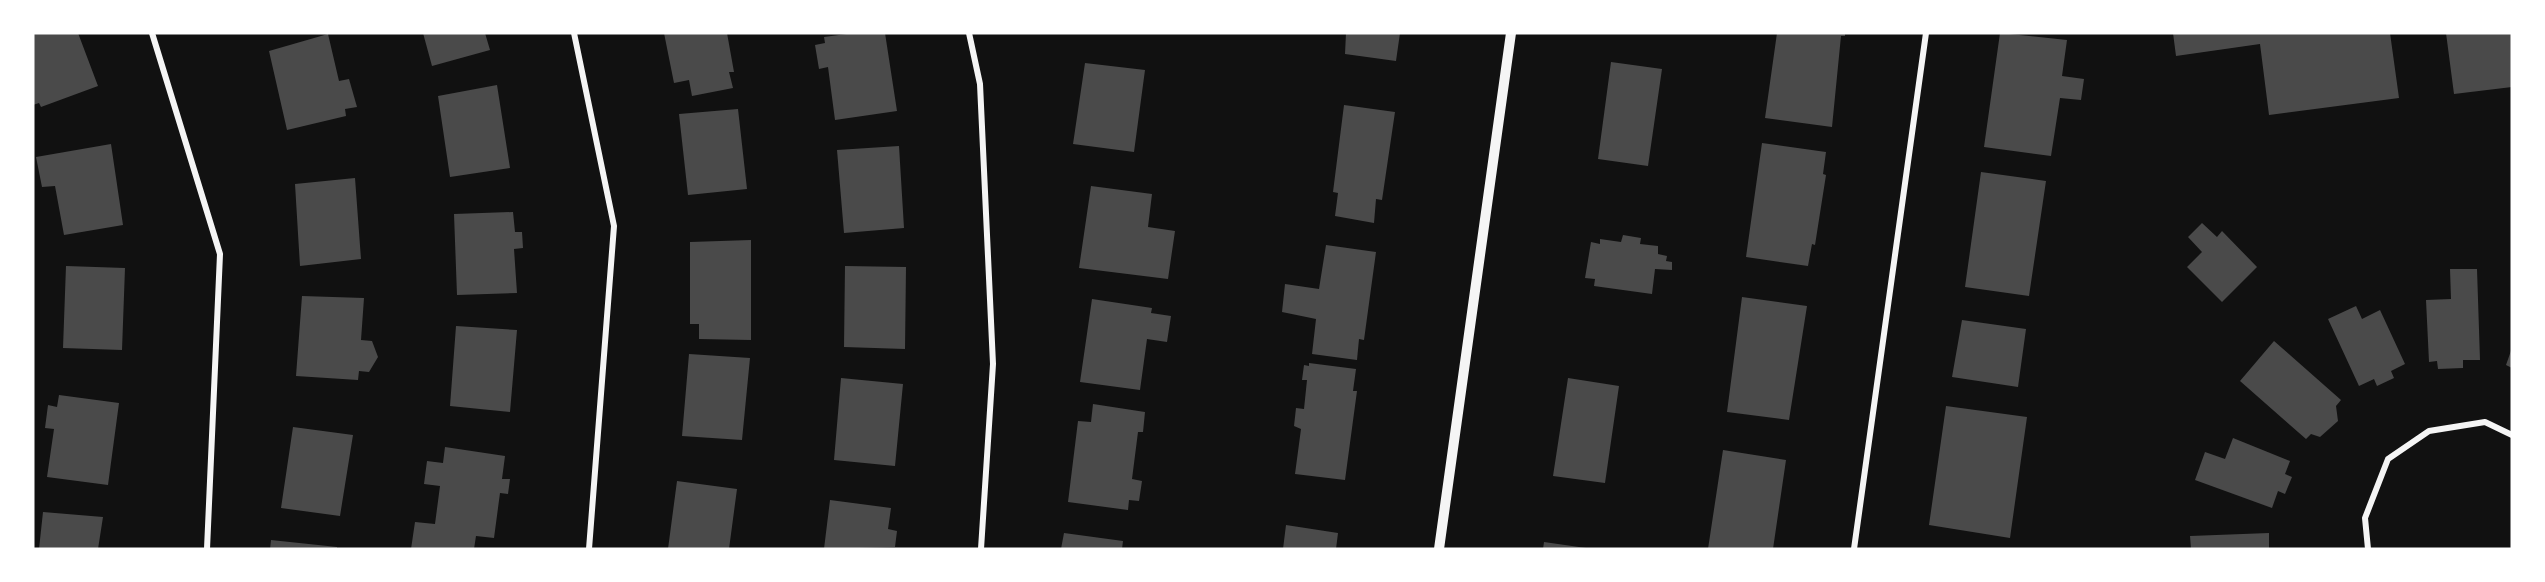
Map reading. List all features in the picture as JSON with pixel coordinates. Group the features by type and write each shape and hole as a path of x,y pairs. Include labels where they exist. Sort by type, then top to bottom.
{"street":[{"path":"152,33 220,254 207,549"},
{"path":"574,33 614,226 589,549"},
{"path":"969,33 981,84 993,364 981,549"},
{"path":"1439,549 1511,33"},
{"path":"1854,549 1926,33"},
{"path":"2368,549 2365,518 2388,459 2429,431 2484,422 2512,435"}],"building":[{"path":"33,33 78,33 98,86 41,107 39,103 33,105"},
{"path":"423,33 485,33 490,50 432,66"},
{"path":"664,33 727,33 734,72 729,72 733,88 692,96 689,80 674,83"},
{"path":"854,33 885,33 897,111 835,120 828,67 819,69 815,45 825,43 824,37"},
{"path":"1346,33 1400,33 1396,61 1345,54"},
{"path":"1777,33 1845,33 1845,36 1841,36 1832,127 1765,118"},
{"path":"2000,33 2067,40 2062,76 2084,79 2081,100 2060,98 2051,156 1984,147"},
{"path":"2173,33 2390,33 2399,98 2269,115 2260,44 2176,56"},
{"path":"2446,33 2512,33 2512,87 2454,94"},
{"path":"328,34 339,81 349,79 357,107 345,109 346,116 287,130 269,51"},
{"path":"1611,62 1662,69 1648,166 1598,159"},
{"path":"1085,63 1145,70 1134,152 1073,144"},
{"path":"497,85 510,168 450,177 438,96"},
{"path":"1344,105 1395,112 1382,200 1376,199 1374,223 1335,216 1338,193 1333,192"},
{"path":"738,109 747,189 688,195 679,114"},
{"path":"1762,143 1826,152 1823,174 1826,175 1815,245 1812,244 1808,266 1746,257"},
{"path":"111,144 123,225 64,235 55,186 42,187 36,157"},
{"path":"899,146 904,228 844,233 837,150"},
{"path":"1981,172 2046,181 2029,296 1965,287"},
{"path":"355,178 361,259 300,266 295,184"},
{"path":"1091,186 1152,194 1148,227 1175,231 1168,279 1079,268"},
{"path":"513,212 515,232 522,232 523,248 514,249 517,293 457,295 454,214"},
{"path":"2202,223 2217,237 2222,231 2257,267 2222,302 2187,267 2202,252 2188,237"},
{"path":"1623,235 1641,238 1640,244 1658,246 1658,254 1667,256 1666,261 1672,262 1672,270 1655,269 1652,294 1594,286 1595,279 1585,278 1591,242 1600,244 1600,239 1621,242"},
{"path":"751,240 751,340 699,339 699,324 690,324 690,242"},
{"path":"1326,245 1376,252 1364,340 1359,339 1357,360 1312,354 1316,319 1282,312 1285,284 1319,289"},
{"path":"66,266 125,268 122,350 63,348"},
{"path":"845,266 906,267 905,349 844,347"},
{"path":"2450,269 2477,269 2480,360 2463,360 2463,368 2438,369 2437,361 2429,362 2426,300 2451,299"},
{"path":"302,296 364,298 361,340 372,341 378,357 369,372 359,371 358,380 296,376"},
{"path":"1742,297 1807,306 1789,420 1727,412"},
{"path":"1092,299 1152,308 1151,313 1171,316 1167,342 1147,339 1140,390 1080,382"},
{"path":"2356,306 2362,319 2380,310 2405,364 2391,371 2394,378 2377,386 2374,379 2359,386 2328,319"},
{"path":"1962,320 2026,329 2018,387 1952,377"},
{"path":"456,326 517,330 510,412 450,406"},
{"path":"2274,341 2341,400 2336,406 2338,421 2320,437 2311,434 2306,439 2240,381"},
{"path":"2512,348 2512,368 2506,365"},
{"path":"689,354 750,358 742,440 682,436"},
{"path":"1309,363 1356,369 1353,391 1357,391 1345,480 1295,474 1301,429 1294,426 1296,408 1304,409 1307,380 1302,380 1304,365 1309,366"},
{"path":"841,378 903,384 895,466 834,460"},
{"path":"1568,378 1619,386 1605,483 1553,476"},
{"path":"59,395 119,403 108,485 47,477 54,429 45,428 48,405 57,407"},
{"path":"1093,404 1145,412 1143,432 1138,432 1132,479 1142,481 1139,501 1129,500 1128,510 1068,502 1078,421 1091,422"},
{"path":"1946,406 2027,417 2010,538 1929,525"},
{"path":"293,427 353,435 340,516 281,508"},
{"path":"2233,438 2290,461 2285,474 2292,477 2285,494 2278,491 2272,508 2195,480 2205,452 2225,459"},
{"path":"445,447 505,456 502,479 510,479 508,494 500,493 494,538 476,536 474,549 411,549 415,522 435,524 440,486 424,484 427,461 443,463"},
{"path":"1723,450 1786,460 1773,549 1708,549"},
{"path":"677,481 737,489 729,549 668,549"},
{"path":"830,500 891,508 888,529 897,531 895,547 824,549"},
{"path":"43,512 103,517 98,549 39,549"},
{"path":"1286,525 1338,533 1336,549 1283,549"},
{"path":"1064,533 1123,541 1122,549 1061,549"},
{"path":"2269,533 2269,549 2191,549 2190,536"},
{"path":"271,540 337,547 337,549 270,549"},
{"path":"1544,542 1586,548 1586,549 1543,549"}]}
